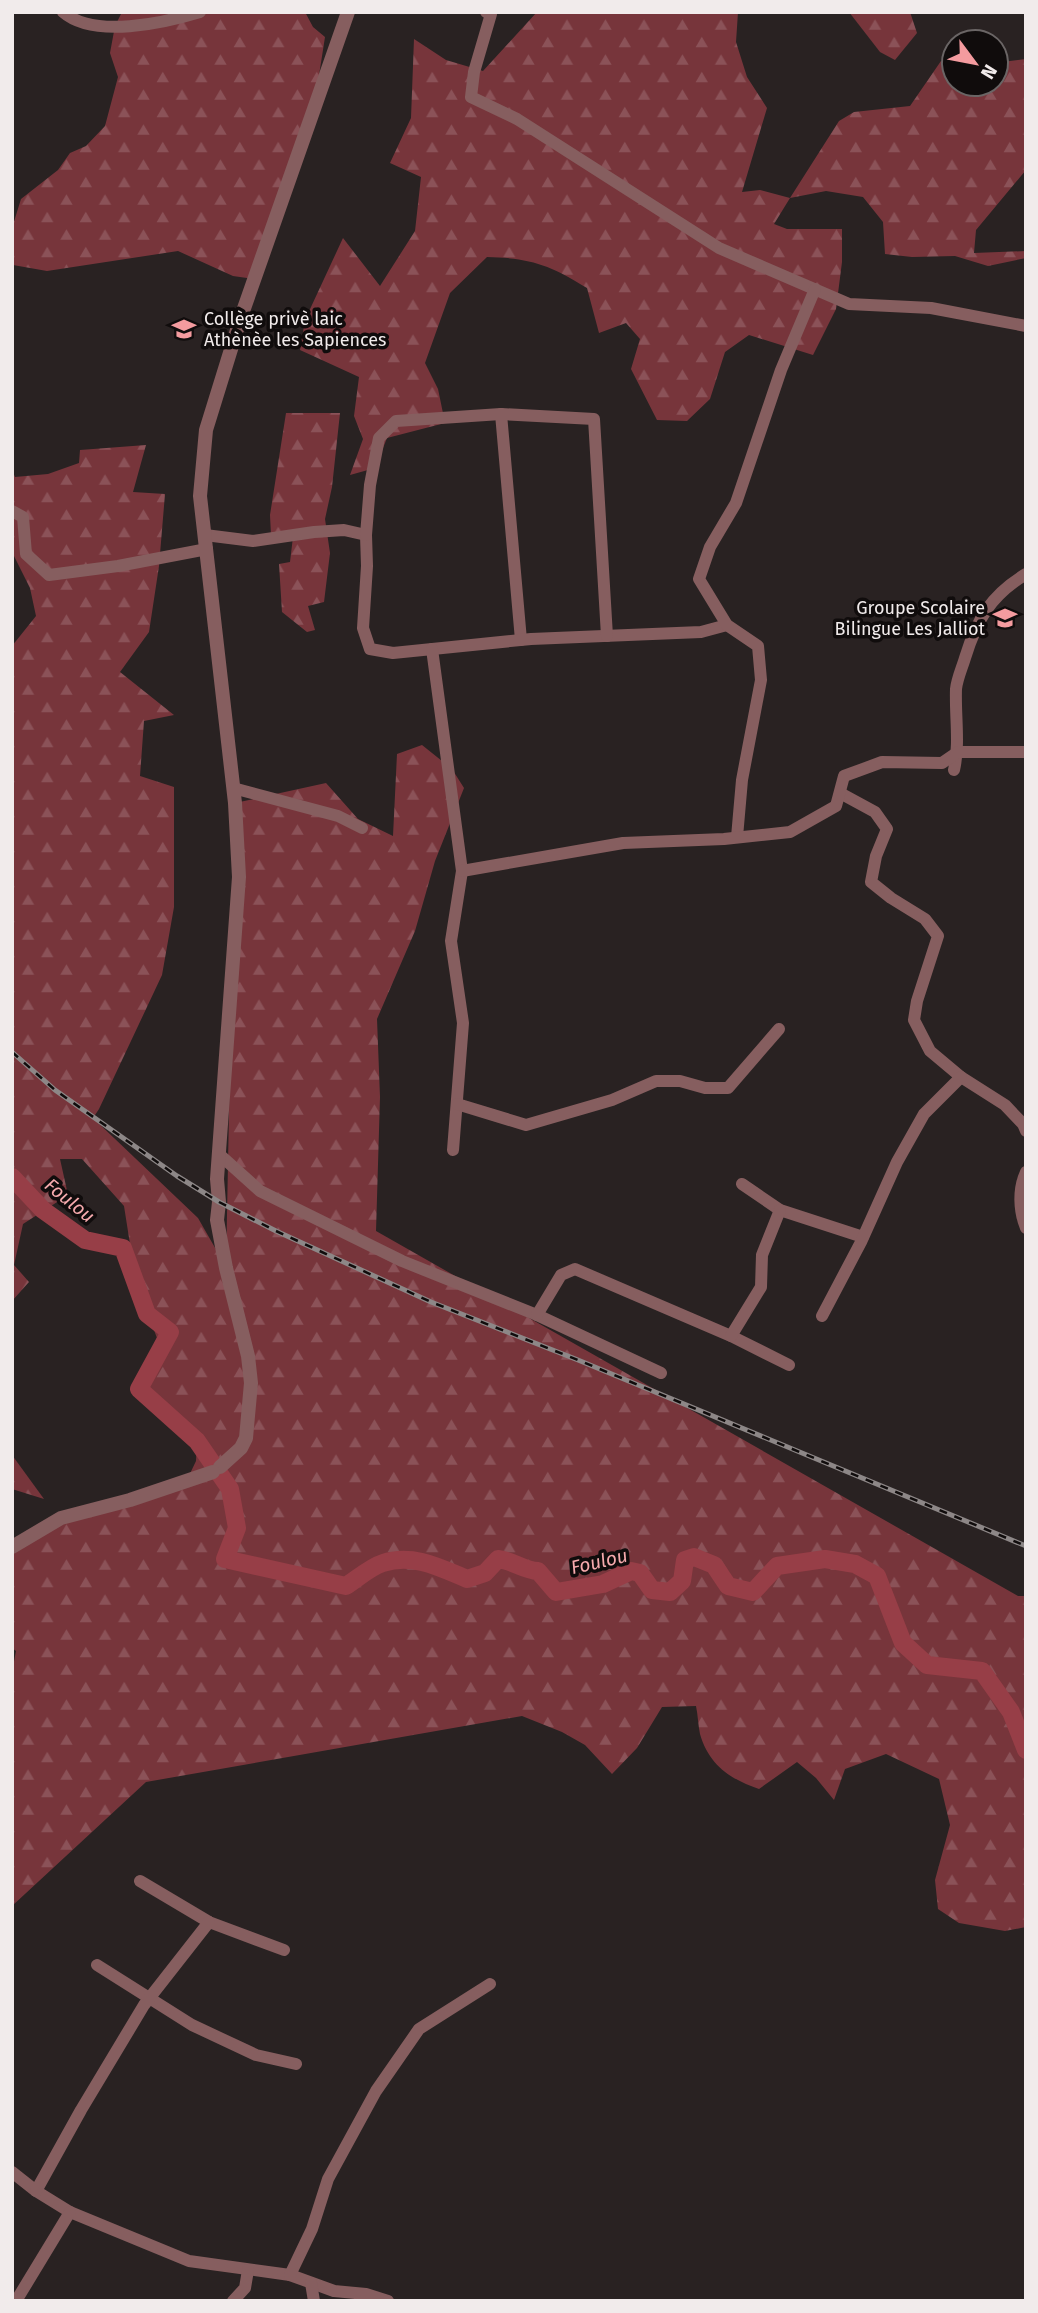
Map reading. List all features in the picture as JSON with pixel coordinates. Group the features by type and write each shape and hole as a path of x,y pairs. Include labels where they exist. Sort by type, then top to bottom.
{"street":[{"path":"63,12 73,20 110,28 178,19 200,12"},
{"path":"12,1546 61,1518 130,1500 216,1469 241,1448 246,1438 251,1383 248,1356 217,1220 239,877 233,788 200,496 206,430 241,317 348,12"},
{"path":"486,12 491,14 474,72 471,97 517,119 719,248 849,304 931,308 1026,326"},
{"path":"737,838 742,780 761,680 758,646 727,625 699,579 710,547 736,503 781,370 815,289"},
{"path":"607,636 594,419 501,414 396,421 379,438 370,485 366,535 363,628 370,649 393,653 521,640 701,632 727,625"},
{"path":"501,414 521,640"},
{"path":"12,511 23,517 26,554 49,575 118,566 206,542 253,541 344,530 366,535"},
{"path":"954,770 958,752 956,687 972,635 987,607 1007,585 1026,574"},
{"path":"432,649 462,871 452,941 463,1023 453,1150"},
{"path":"462,871 623,843 737,838 790,832 836,806 845,776 882,762 942,763 958,752 1026,752"},
{"path":"233,788 338,816 362,828"},
{"path":"840,793 875,812 887,829 876,856 871,882 925,919 938,936 917,1001 914,1020 930,1051 961,1077 1005,1105 1026,1131"},
{"path":"457,1104 526,1125 612,1100 656,1081 680,1081 705,1088 728,1088 779,1029"},
{"path":"822,1316 863,1237 897,1162 924,1114 961,1077"},
{"path":"220,1155 260,1191 402,1261 537,1315 661,1373"},
{"path":"1026,1172 1022,1181 1021,1215 1026,1228"},
{"path":"742,1184 780,1210 863,1237"},
{"path":"731,1336 761,1287 762,1255 780,1210"},
{"path":"537,1315 561,1275 575,1269 731,1336 789,1365"},
{"path":"140,1881 209,1922 284,1950"},
{"path":"36,2191 81,2110 150,1998 209,1922"},
{"path":"97,1965 192,2025 256,2055 296,2064"},
{"path":"290,2275 312,2230 328,2179 376,2091 419,2029 490,1984"},
{"path":"12,2172 70,2212 189,2261 290,2275 334,2291 366,2294 388,2301"},
{"path":"16,2301 70,2212"},
{"path":"233,2301 245,2288 248,2270"},
{"path":"311,2283 314,2301"}],"green space":[{"path":"122,12 305,12 313,27 325,37 314,107 254,279 233,276 178,251 47,271 13,265 12,228 21,199 58,170 70,153 86,146 105,126 118,77 110,53 115,26"},
{"path":"537,12 738,12 736,42 747,77 767,108 742,192 760,190 790,198 774,224 787,229 842,229 842,262 836,309 813,355 749,335 725,352 710,399 687,421 657,420 631,369 640,339 626,323 599,333 587,288 540,264 487,257 450,293 425,363 438,389 445,423 387,438 375,468 350,475 363,439 354,416 359,377 300,350 305,320 343,238 380,286 415,231 421,177 390,163 411,118 414,39 446,60 483,71"},
{"path":"849,12 910,12 917,33 895,60 880,52"},
{"path":"1026,59 1026,170 976,230 974,253 1026,251 1026,258 988,266 955,256 912,257 885,254 883,222 863,197 826,191 790,198 839,121 854,112 910,106 940,62 940,98 1010,98 1010,61"},
{"path":"286,413 340,413 332,487 325,519 330,553 324,602 308,606 315,630 307,632 282,612 279,564 290,562 293,537 271,535 270,515"},
{"path":"146,445 133,492 165,494 159,566 149,632 120,672 174,715 144,721 140,776 174,787 174,907 162,975 93,1118 198,1218 226,1267 235,803 326,783 358,819 393,836 397,754 422,745 452,769 464,788 435,861 415,931 377,1019 380,1097 376,1231 1018,1596 1026,1596 1026,1927 1005,1931 959,1923 938,1909 935,1880 950,1825 939,1779 886,1754 845,1769 834,1800 816,1778 797,1762 759,1789 739,1781 715,1762 700,1734 696,1706 662,1707 637,1748 612,1774 585,1745 562,1732 522,1716 146,1782 12,1906 12,1672 16,1651 12,1648 12,1547 61,1518 187,1480 196,1461 197,1442 139,1389 157,1338 123,1248 130,1244 124,1206 82,1159 60,1159 68,1195 23,1224 14,1265 29,1282 12,1301 12,646 36,616 30,588 12,552 12,470 15,477 48,474 79,463 80,450"},
{"path":"12,1455 44,1499 12,1489"}],"waterway":[{"name":"Foulou","path":"12,1177 43,1210 85,1240 123,1248 147,1314 170,1332 139,1389 197,1441 230,1489 237,1528 225,1559 346,1586 373,1567 394,1560 426,1563 467,1579 485,1573 498,1559 538,1571 556,1592 603,1584 631,1571 640,1573 652,1590 670,1592 682,1581 685,1560 694,1557 714,1565 728,1586 753,1592 777,1566 825,1559 855,1564 877,1576 903,1643 927,1665 982,1671 1011,1712 1026,1750"}],"railway":[{"path":"12,1052 55,1090 177,1176 219,1202 276,1231 431,1302 578,1360 1026,1546"}],"place":[{"name":"Collège privè laic Athènèe les Sapiences","path":"184,329"},
{"name":"Groupe Scolaire Bilingue Les Jalliot","path":"1005,618"}]}
